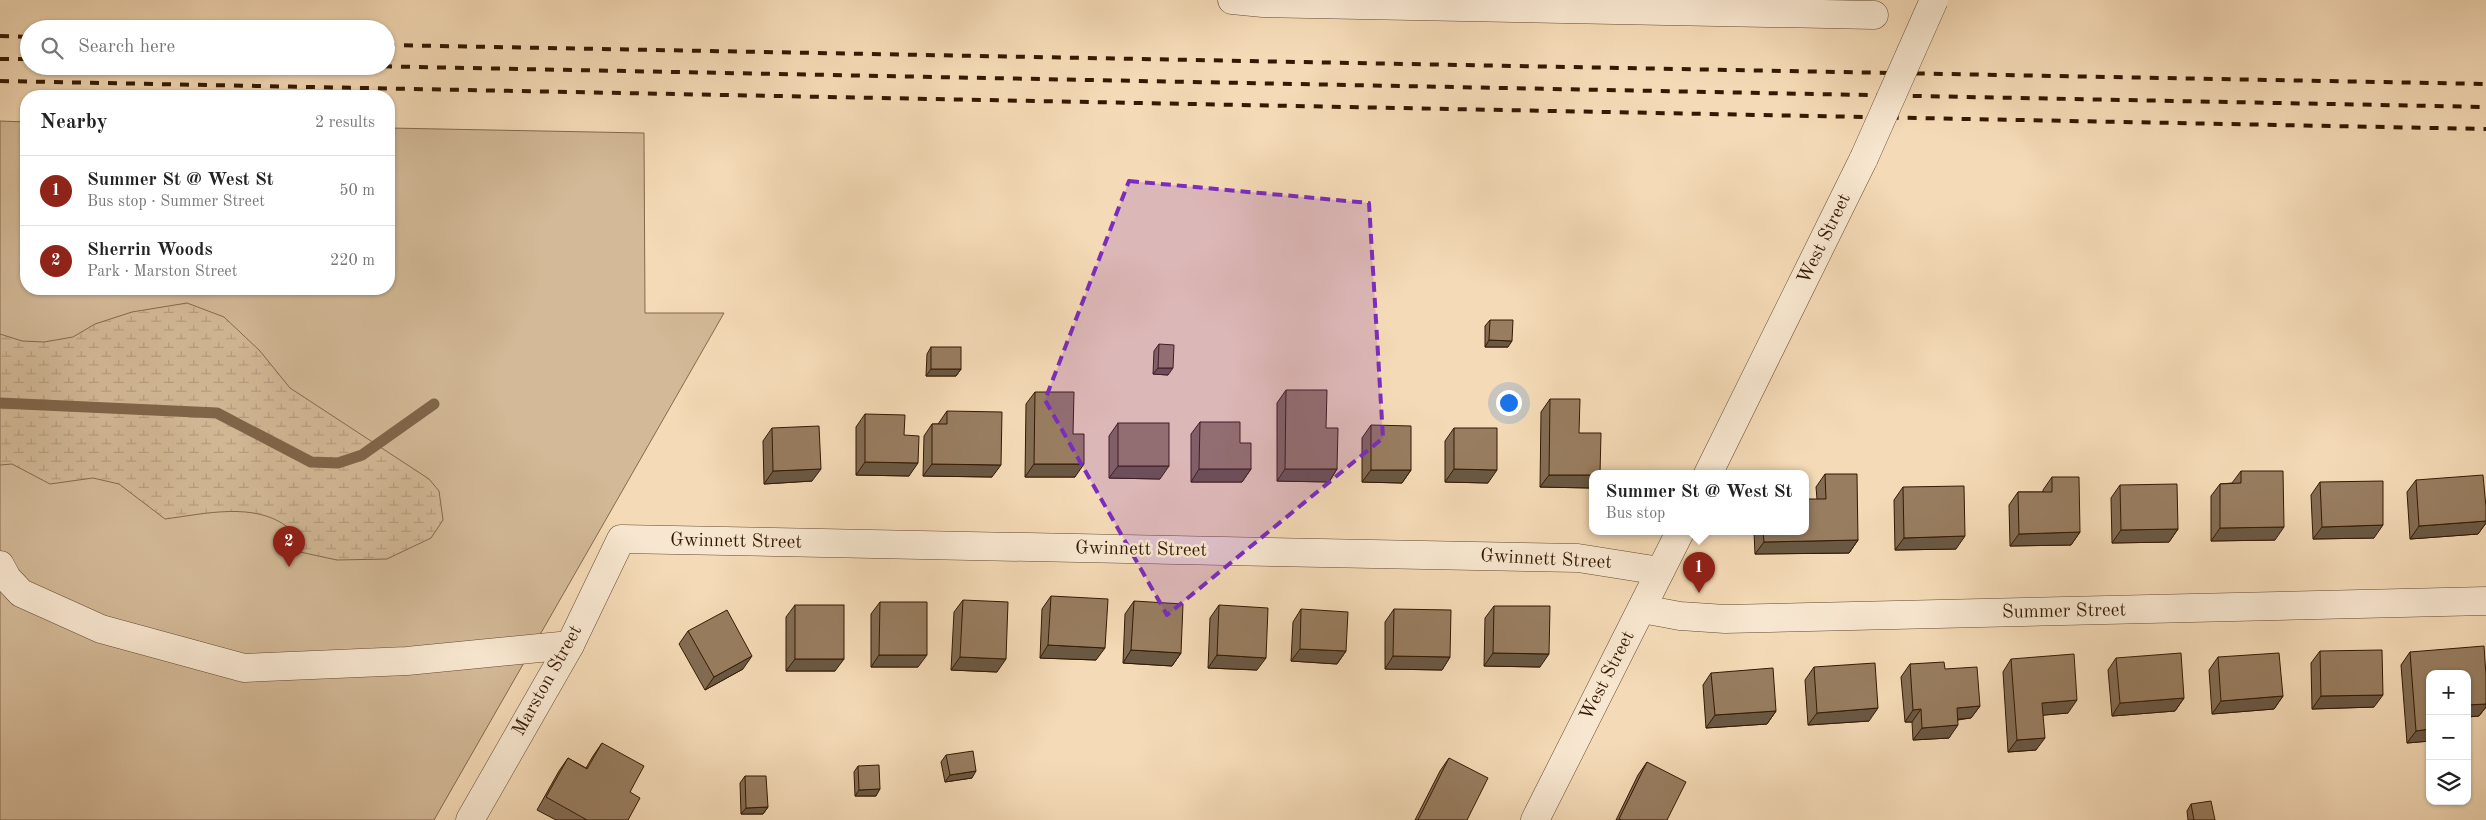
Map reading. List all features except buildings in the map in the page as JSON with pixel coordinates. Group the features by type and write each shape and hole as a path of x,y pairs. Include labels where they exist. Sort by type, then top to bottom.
{"street":[{"path":"1232,0 1272,4 1874,15"},
{"name":"West Street","path":"1710,470 1864,158 1934,0"},
{"name":"West Street","path":"1535,820 1678,535"},
{"name":"Gwinnett Street","path":"621,540 1578,558 1660,571"},
{"name":"Marston Street","path":"470,820 570,645 621,540"},
{"path":"0,565 7,578 21,593 102,629 244,668 408,661 570,645"},
{"name":"Summer Street","path":"1642,609 1680,616 1725,619 2486,601"}],"highlighted area":[{"path":"1129,181 1369,203 1383,438 1167,615 1045,400"}],"green space":[{"path":"0,121 20,122 20,295 395,295 395,128 644,133 645,313 724,313 434,820 0,820"},
{"path":"187,303 224,317 260,351 290,388 429,479 439,491 443,520 431,538 387,559 337,560 300,552 289,528 261,514 229,512 165,519 119,484 93,478 50,484 12,464 0,465 0,334 22,341 44,342 73,337 95,324 132,312"}],"waterway":[{"path":"0,403 217,413 311,462 338,463 362,455 434,404"}],"railway":[{"path":"0,36 20,37"},
{"path":"395,45 2486,84"},
{"path":"0,59 20,59"},
{"path":"395,67 2486,107"},
{"path":"0,81 2486,129"}],"place":[{"name":"Sherrin Woods","path":"289,567"},
{"name":"Summer St @ West St","path":"1699,593"}]}
